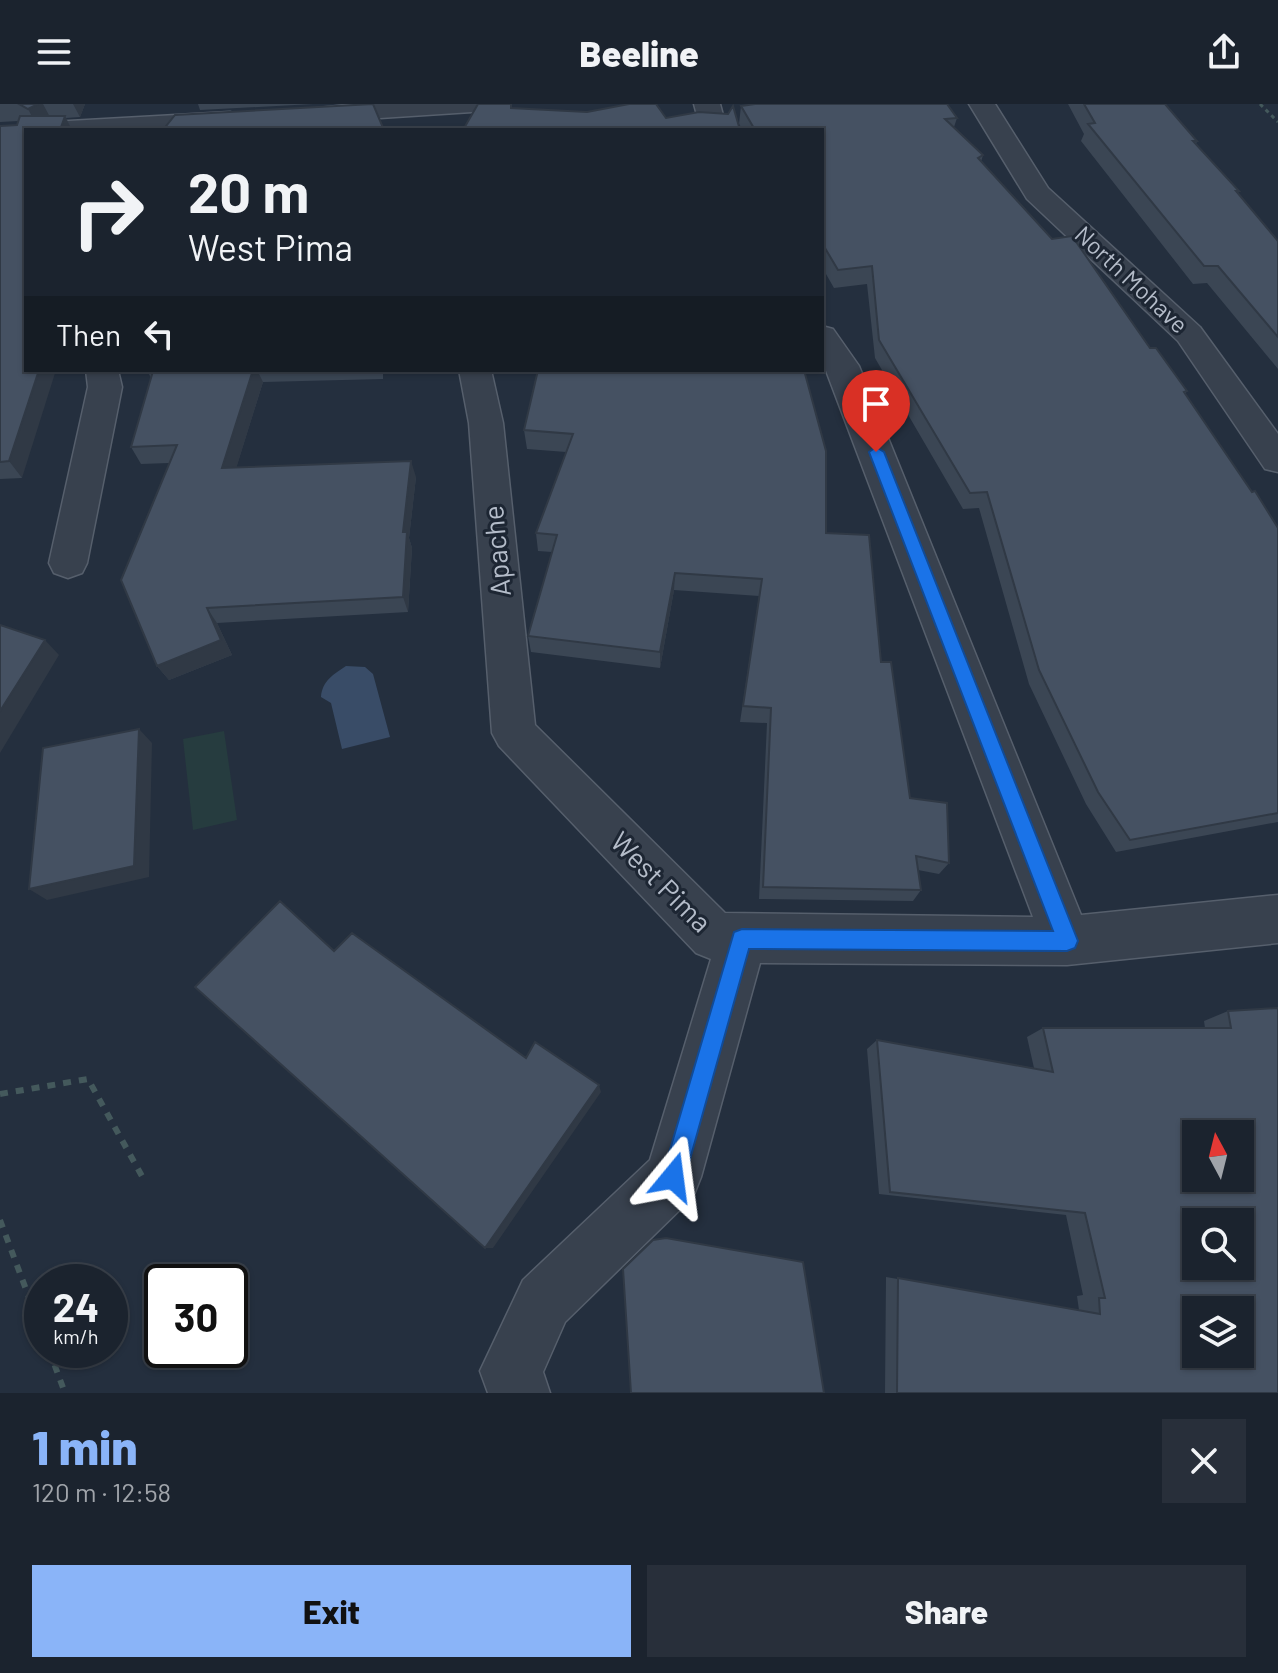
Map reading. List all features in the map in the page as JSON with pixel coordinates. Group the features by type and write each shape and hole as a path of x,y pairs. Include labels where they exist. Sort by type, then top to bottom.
{"street":[{"path":"295,116 431,114 472,104"},
{"path":"707,104 713,128"},
{"name":"North Mohave","path":"982,104 1037,193 1189,334 1278,460"},
{"path":"140,128 249,119"},
{"path":"824,339 843,366 1067,941"},
{"path":"68,563 105,387 102,372"},
{"name":"Apache","path":"475,372 486,423 514,733"},
{"name":"West Pima","path":"514,733 713,936 742,939 1067,941 1278,919"},
{"path":"519,1393 511,1371 544,1301 673,1177 742,939"}],"path":[{"path":"1260,104 1278,122"},
{"path":"0,1094 88,1079 143,1178"},
{"path":"0,1220 24,1284"},
{"path":"56,1368 65,1393"}],"green space":[{"path":"224,731 237,820 193,830 183,739"}],"water":[{"path":"346,666 365,667 373,674 390,737 342,749 331,703 321,697 326,682"}],"building":[{"path":"19,104 38,104 28,109"},
{"path":"373,104 383,128 165,128 175,115"},
{"path":"478,104 511,104 511,108 587,112 629,104 656,104 666,118 699,112 728,114 733,106 739,128 464,128"},
{"path":"947,104 957,118 945,119 983,155 978,158 1052,239 1072,236 1150,348 1156,348 1187,391 1184,392 1278,528 1278,813 1130,840 1098,792 1039,670 987,492 970,493 879,340 872,266 838,270 824,246 824,128 754,128 741,106"},
{"path":"1084,104 1165,104 1197,141 1193,141 1239,191 1236,191 1278,241 1278,337 1218,266 1204,266 1088,124 1095,123"},
{"path":"20,116 65,116 61,128 24,128 24,372 38,372 9,461 0,462 0,126 17,125"},
{"path":"153,372 252,372 222,468 411,461 403,532 407,532 403,597 207,608 221,640 157,666 121,580 177,445 131,447"},
{"path":"538,372 805,372 826,451 826,533 869,535 881,662 891,662 910,798 947,803 949,863 916,856 921,890 763,887 771,708 743,706 762,579 675,573 660,652 528,636 557,535 536,533 573,434 524,430"},
{"path":"0,625 45,640 0,711"},
{"path":"139,729 134,866 29,889 43,748"},
{"path":"280,901 334,951 352,933 526,1058 535,1042 599,1085 485,1248 195,987"},
{"path":"1278,1008 1278,1393 897,1393 898,1278 1100,1314 1099,1298 1105,1298 1085,1213 890,1192 877,1040 1053,1072 1043,1028 1231,1028 1228,1011"},
{"path":"666,1238 803,1262 824,1393 631,1393 623,1269 653,1240"}],"route":[{"path":"673,1177 742,939 1067,941 876,452"}]}
